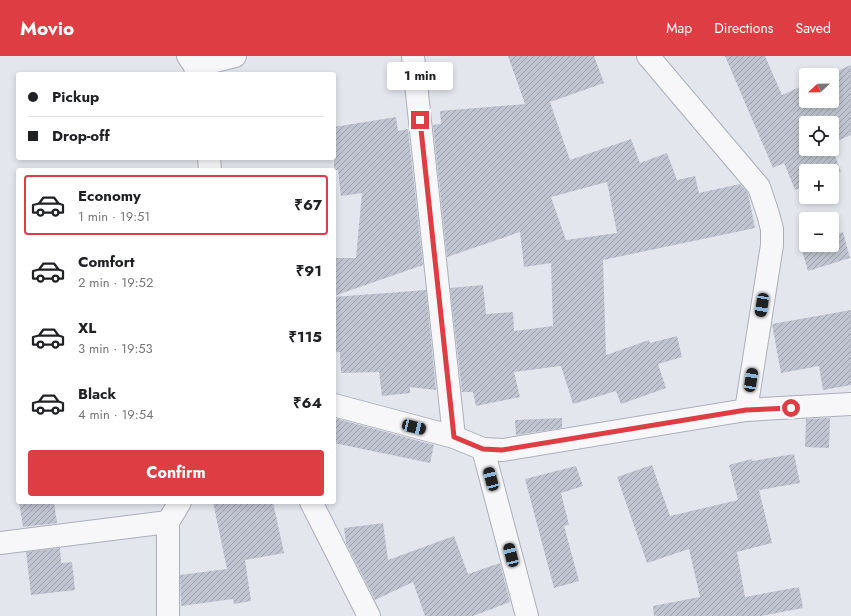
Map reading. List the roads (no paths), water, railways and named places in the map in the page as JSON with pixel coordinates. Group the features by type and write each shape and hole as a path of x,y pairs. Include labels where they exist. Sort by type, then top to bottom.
{"street":[{"path":"193,65 234,56"},
{"path":"413,56 454,437"},
{"path":"648,56 759,187 768,214 772,230 772,244 746,410"},
{"path":"336,406 454,437 483,449 502,450 746,410 851,404"},
{"path":"483,449 526,616"},
{"path":"168,616 168,522 179,504"},
{"path":"312,504 369,616"},
{"path":"0,544 168,522"}]}
